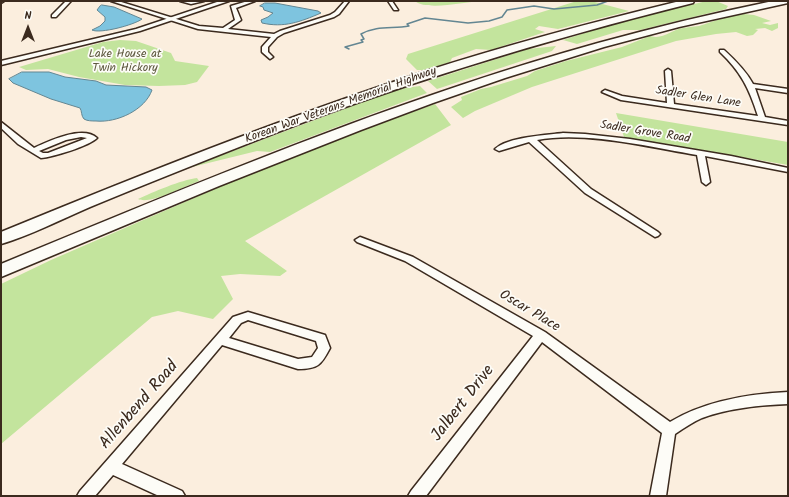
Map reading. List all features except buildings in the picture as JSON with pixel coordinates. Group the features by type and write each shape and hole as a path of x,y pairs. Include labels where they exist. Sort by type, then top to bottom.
{"highway":[{"name":"Korean War Veterans Memorial Highway","path":"1,238 220,150 381,90 520,45 584,27 690,1"},
{"name":"Korean War Veterans Memorial Highway","path":"114,224 352,128 451,93 603,45 670,27 785,1"},
{"path":"750,8 788,4"},
{"path":"1,271 114,224"},
{"path":"1,277 94,235 114,224"}],"street":[{"path":"54,16 69,1"},
{"path":"113,1 198,27 275,36 332,16 337,13 347,1"},
{"path":"182,1 190,4 202,1"},
{"path":"1,59 82,41 172,18 217,1"},
{"path":"1,62 95,41 226,1"},
{"path":"224,29 238,20 233,7 253,1"},
{"path":"390,1 396,9"},
{"path":"270,57 265,52 265,47 275,36"},
{"path":"722,51 742,70 752,86 762,119"},
{"path":"668,71 670,105"},
{"path":"752,86 788,91"},
{"name":"Sadler Glen Lane","path":"605,92 620,98 788,123"},
{"path":"1,124 21,142 33,151 41,156 48,155 94,138 91,135 83,134 73,136 33,151"},
{"name":"Sadler Grove Road","path":"499,149 512,143 559,136 591,137 702,154 788,170"},
{"path":"532,140 588,191 655,234"},
{"path":"702,154 706,182"},
{"name":"Oscar Place","path":"360,240 409,259 541,335 669,430"},
{"name":"Allenbend Road","path":"85,496 237,320 248,316 321,338 324,348 316,361 308,364 298,364 221,340"},
{"name":"Jalbert Drive","path":"416,496 541,335"},
{"path":"658,496 669,430 690,417 710,409 758,401 788,398"},
{"path":"111,467 177,496"}],"green space":[{"path":"415,1 480,1 437,6 420,4"},
{"path":"577,1 591,1 629,11 558,29 539,26 535,29 545,32 491,50 476,49 452,58 450,62 425,70 417,70 406,59 408,54"},
{"path":"707,1 716,1 728,6 726,9 640,30 623,30 577,44 563,40 621,21"},
{"path":"744,14 754,15 771,21 762,23 770,25 778,23 778,28 772,31 765,28 755,29 758,30 753,35 747,36 736,32 676,41 532,87 475,111 463,118 451,107 462,100 461,97 481,89 527,76 535,71 566,61 622,47 650,36 659,37 679,29 699,26 727,17"},
{"name":"Lake House at Twin Hickory","path":"120,40 136,41 171,53 175,61 209,66 197,82 185,85 159,86 125,85 79,77 48,69 26,70 19,67 103,42"},
{"path":"556,46 552,51 437,89 428,81 528,49"},
{"path":"420,86 427,93 270,152 257,151 188,168 397,89"},
{"path":"435,104 451,125 245,241 287,271 280,276 240,274 221,276 233,299 213,319 178,311 152,317 1,444 1,284 51,260 224,185 338,138"},
{"path":"616,113 788,142 788,165 624,137"},
{"path":"197,178 199,181 168,194 151,199 138,199 175,184"}],"water":[{"path":"265,3 275,3 318,11 321,13 292,23 278,25 262,23 261,20 273,13 264,10 263,7 260,6"},
{"path":"102,5 114,7 142,19 132,24 117,28 102,31 92,30 100,26 105,21 105,17 97,10"},
{"path":"22,72 49,72 65,77 96,81 106,85 146,87 152,90 143,104 129,114 113,120 90,121 83,118 80,108 51,99 13,83 9,79"}],"waterway":[{"path":"349,49 345,47 363,42 361,40 364,39 361,34 367,31 379,28 409,26 407,24 425,18 468,23 489,21 502,17 507,10 534,6 554,9 597,5 608,1"}]}
